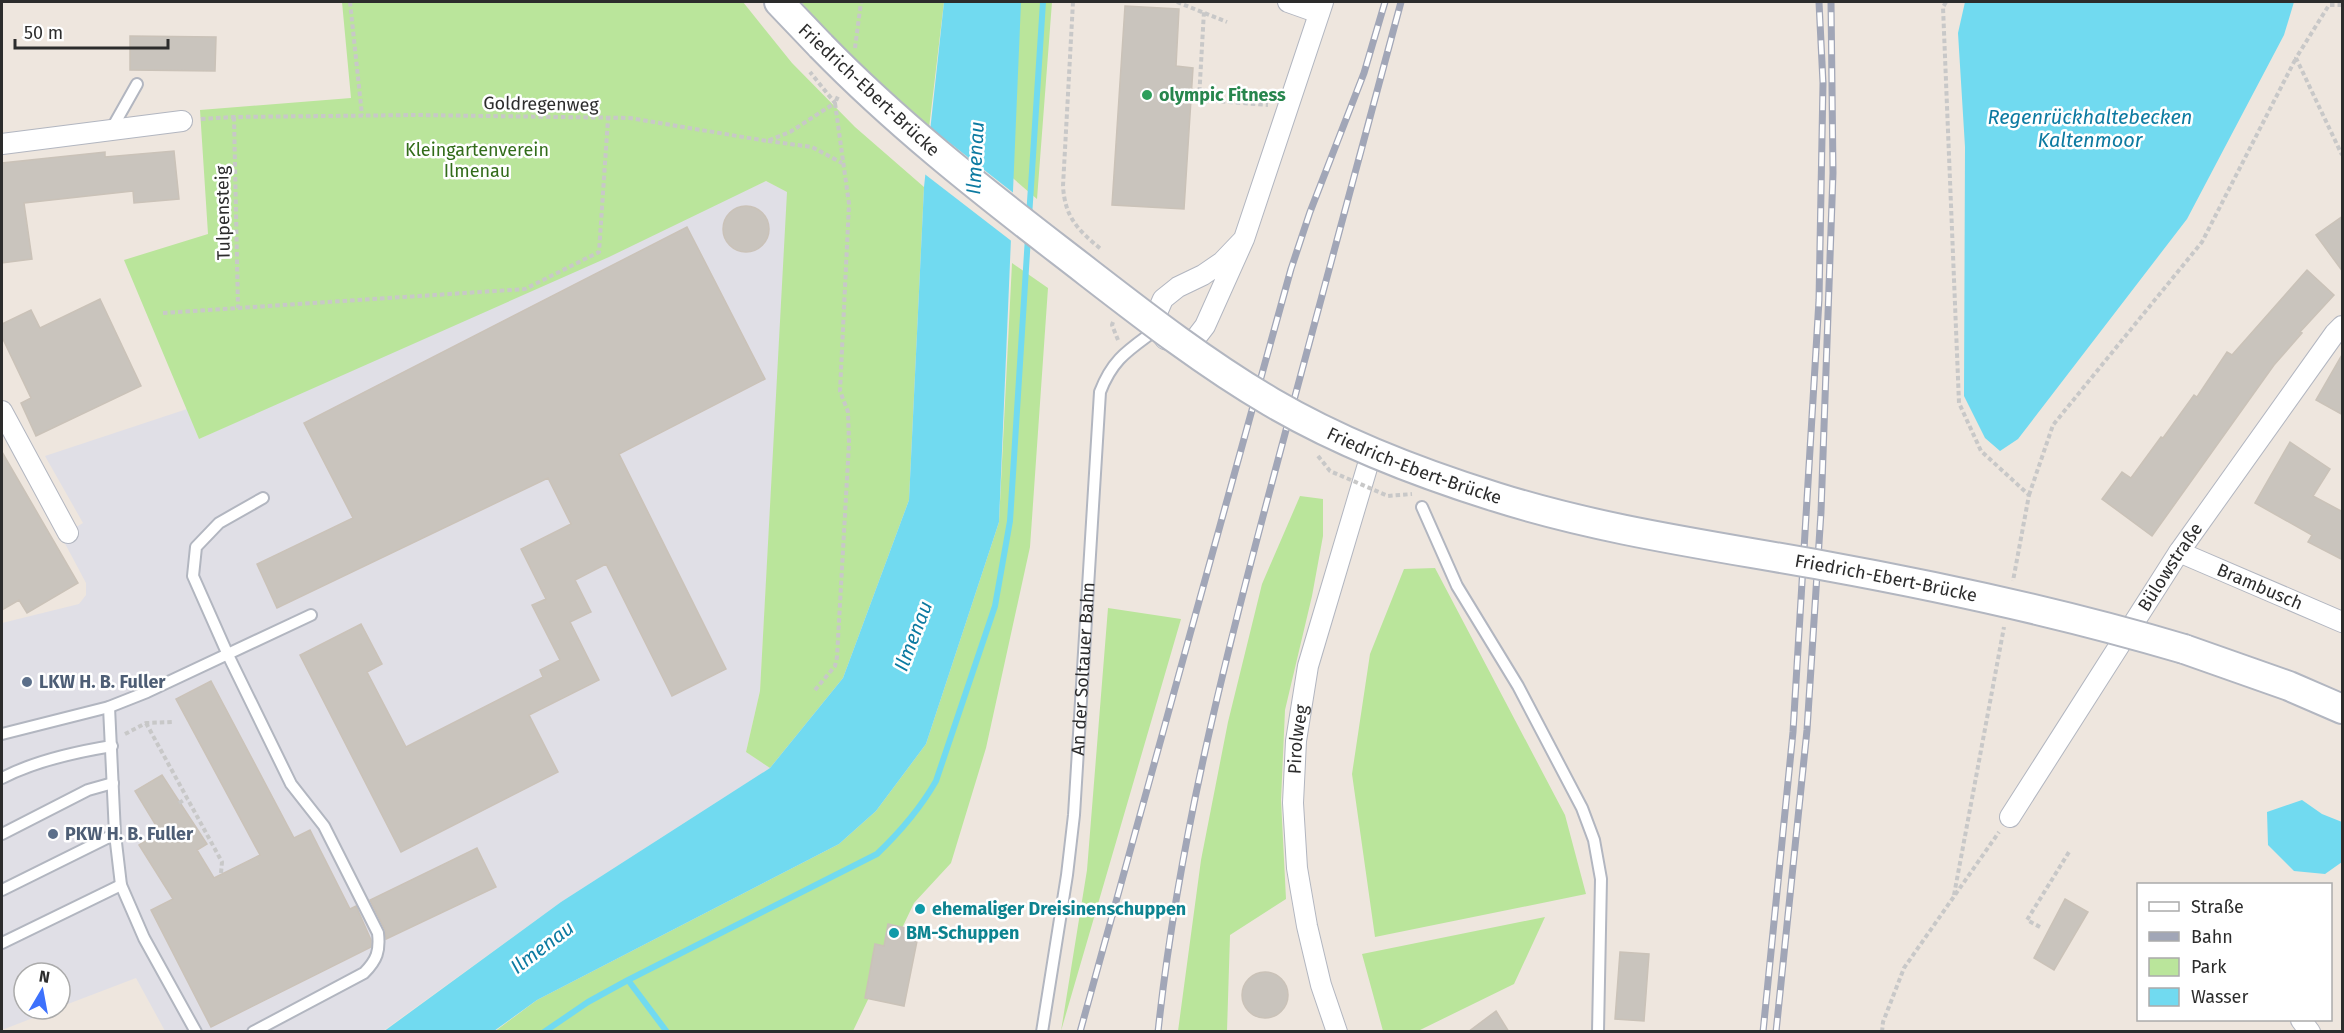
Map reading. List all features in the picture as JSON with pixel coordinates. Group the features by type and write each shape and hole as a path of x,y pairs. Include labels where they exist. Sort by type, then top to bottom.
{"main road":[{"name":"Friedrich-Ebert-Brücke","path":"779,2 885,109 960,175 1180,342 1271,402 1372,452 1431,476 1559,515 1633,532 1898,579 2038,608 2184,649 2289,686 2343,708"}],"street":[{"path":"1244,239 1222,262 1203,275 1178,287 1163,299 1156,315 1157,329 1165,339 1180,344 1195,339 1205,326 1244,239 1321,8 1288,2"},
{"path":"2,144 182,121"},
{"name":"Bülowstraße","path":"2010,817 2179,552 2335,333 2343,326"},
{"path":"2,411 69,532"},
{"name":"Pirolweg","path":"1336,1032 1321,985 1307,926 1297,868 1293,803 1296,741 1308,666 1372,452"},
{"name":"Brambusch","path":"2179,552 2343,622"}],"lane":[{"path":"111,130 137,84"},
{"name":"An der Soltauer Bahn","path":"1042,1032 1067,875 1074,815 1100,392 1108,371 1123,355 1157,329"},
{"path":"253,1032 364,973 374,963 380,949 378,933 324,826 291,784 228,655 193,576 196,547 219,523 263,498"},
{"path":"1422,507 1458,586 1518,686 1582,808 1594,840 1600,879 1598,1032"},
{"path":"2,734 109,707 147,692 311,615"},
{"path":"109,707 115,834 121,885 144,938 196,1032"},
{"path":"2,778 20,769 112,746"},
{"path":"2,834 88,790 113,783"},
{"path":"2,890 115,834"},
{"path":"2,943 121,885"}],"path":[{"path":"350,2 362,115"},
{"path":"1073,2 1063,186 1064,200 1074,224"},
{"path":"1177,2 1227,22"},
{"path":"1946,2 1943,7 1959,403 1981,451 2029,495"},
{"path":"2011,589 2029,495 2053,425 2202,242 2296,58 2328,3 2343,5"},
{"path":"1199,99 1204,11"},
{"path":"2296,58 2343,155"},
{"path":"841,89 849,97"},
{"path":"1191,99 1267,105"},
{"path":"767,141 790,132 834,103"},
{"name":"Goldregenweg","path":"163,313 525,289 599,252 608,119 362,115 234,117 182,121"},
{"name":"Tulpensteig","path":"234,117 238,308"},
{"path":"608,119 630,118 812,147 842,163 849,204 840,391 848,412 849,442 837,657 835,666 815,690"},
{"path":"1312,450 1330,471 1388,496 1418,494"},
{"path":"1999,621 2010,624"},
{"path":"1953,895 2004,624"},
{"path":"173,722 146,723 222,862 220,873"},
{"path":"179,804 187,798"},
{"path":"1882,1032 1904,968 1953,895 2010,817"},
{"path":"2040,927 2027,920 2069,852"}],"shaded area":[{"path":"766,181 788,192 760,691 746,752 770,768 561,902 383,1031 165,1031 136,978 72,1002 72,961 12,961 12,1021 25,1021 2,1030 2,623 79,604 86,595 86,583 61,536 83,523 45,456 187,409 199,439"}],"green space":[{"name":"Kleingartenverein Ilmenau","path":"342,2 743,2 792,63 855,127 924,187 909,500 843,678 770,768 746,752 760,691 787,192 766,181 609,257 199,439 124,260 208,234 200,110 351,98"},
{"path":"801,2 944,2 929,128 863,67"},
{"path":"1019,2 1052,2 1037,199 1008,174"},
{"path":"1012,263 1048,288 1030,547 986,748 951,863 914,903 853,1031 494,1032 537,1000 839,844 876,811 926,744 999,522"},
{"path":"1300,496 1323,499 1323,536 1312,596 1285,710 1281,800 1286,899 1230,935 1227,1031 1178,1031 1201,860 1228,722 1262,584"},
{"path":"1435,568 1565,815 1586,894 1375,937 1352,774 1370,654 1404,569"},
{"path":"1108,608 1181,619 1061,1031 1087,870"},
{"path":"1545,917 1514,984 1418,1031 1383,1031 1362,954"}],"water":[{"name":"Ilmenau","path":"944,2 1021,2 999,522 926,744 876,811 839,844 537,1000 494,1031 383,1032 561,902 770,768 843,678 909,500 924,187"},
{"name":"Regenrückhaltebecken Kaltenmoor","path":"1965,2 2294,2 2284,35 2187,219 2018,439 2000,451 1985,438 1964,396 1965,147 1958,33"},
{"path":"2302,800 2322,814 2342,822 2342,862 2325,874 2294,871 2268,845 2267,812"}],"pier":[{"path":"927,125 1016,195 1014,243 922,172"}],"building":[{"path":"1125,6 1179,9 1176,66 1193,68 1184,209 1112,205"},
{"path":"130,36 216,37 215,71 130,70"},
{"path":"174,151 179,199 134,203 133,191 24,203 32,259 2,263 2,163 105,152 105,157"},
{"path":"746,206 762,213 769,229 762,245 746,252 730,245 723,229 730,213"},
{"path":"2343,216 2343,272 2316,235"},
{"path":"687,227 765,379 619,454 726,669 672,696 606,564 575,580 591,612 570,622 599,680 529,715 558,772 401,852 300,655 361,624 382,664 367,672 406,747 543,677 540,670 560,660 532,605 546,599 521,549 571,524 548,478 277,608 257,564 353,518 304,423"},
{"path":"2307,270 2334,295 2274,365 2152,536 2102,499 2122,472 2131,478 2194,395 2197,397 2227,352 2232,355"},
{"path":"100,299 141,386 36,436 21,403 31,398 2,337 2,324 31,310 40,328"},
{"path":"2343,353 2343,415 2316,400"},
{"path":"2290,442 2330,469 2313,496 2343,512 2343,560 2308,542 2312,535 2255,503"},
{"path":"2,452 78,583 27,613 19,600 2,610"},
{"path":"211,681 294,838 310,830 350,909 356,906 371,940 371,947 211,1027 151,910 173,899 139,845 160,832 135,791 162,775 207,844 197,850 214,878 260,855 176,699"},
{"path":"477,848 496,887 386,939 385,930 370,900"},
{"path":"2065,899 2088,912 2054,970 2034,958"},
{"path":"888,924 919,931 904,1006 865,998 875,944 884,946"},
{"path":"1620,952 1649,954 1644,1021 1615,1019"},
{"path":"1265,972 1281,979 1288,995 1281,1011 1265,1018 1249,1011 1242,995 1249,979"},
{"path":"1496,1011 1509,1032 1468,1032"}],"waterway":[{"path":"1029,217 1043,2"},
{"path":"544,1032 588,1002 628,980 877,854 894,837 930,791 936,781 995,606 1010,521 1028,237"},
{"path":"628,980 667,1032"}],"railway":[{"path":"1080,1032 1291,269 1310,212 1364,73 1385,2"},
{"path":"1158,1032 1178,891 1221,682 1401,2"},
{"path":"1763,1032 1793,732 1819,300 1823,83 1819,2"},
{"path":"1776,1032 1807,730 1821,512 1833,173 1831,2"}],"place":[{"name":"olympic Fitness","path":"1147,95"},
{"name":"LKW H. B. Fuller","path":"27,682"},
{"name":"PKW H. B. Fuller","path":"53,834"},
{"name":"ehemaliger Dreisinenschuppen","path":"920,909"},
{"name":"BM-Schuppen","path":"894,933"}]}
